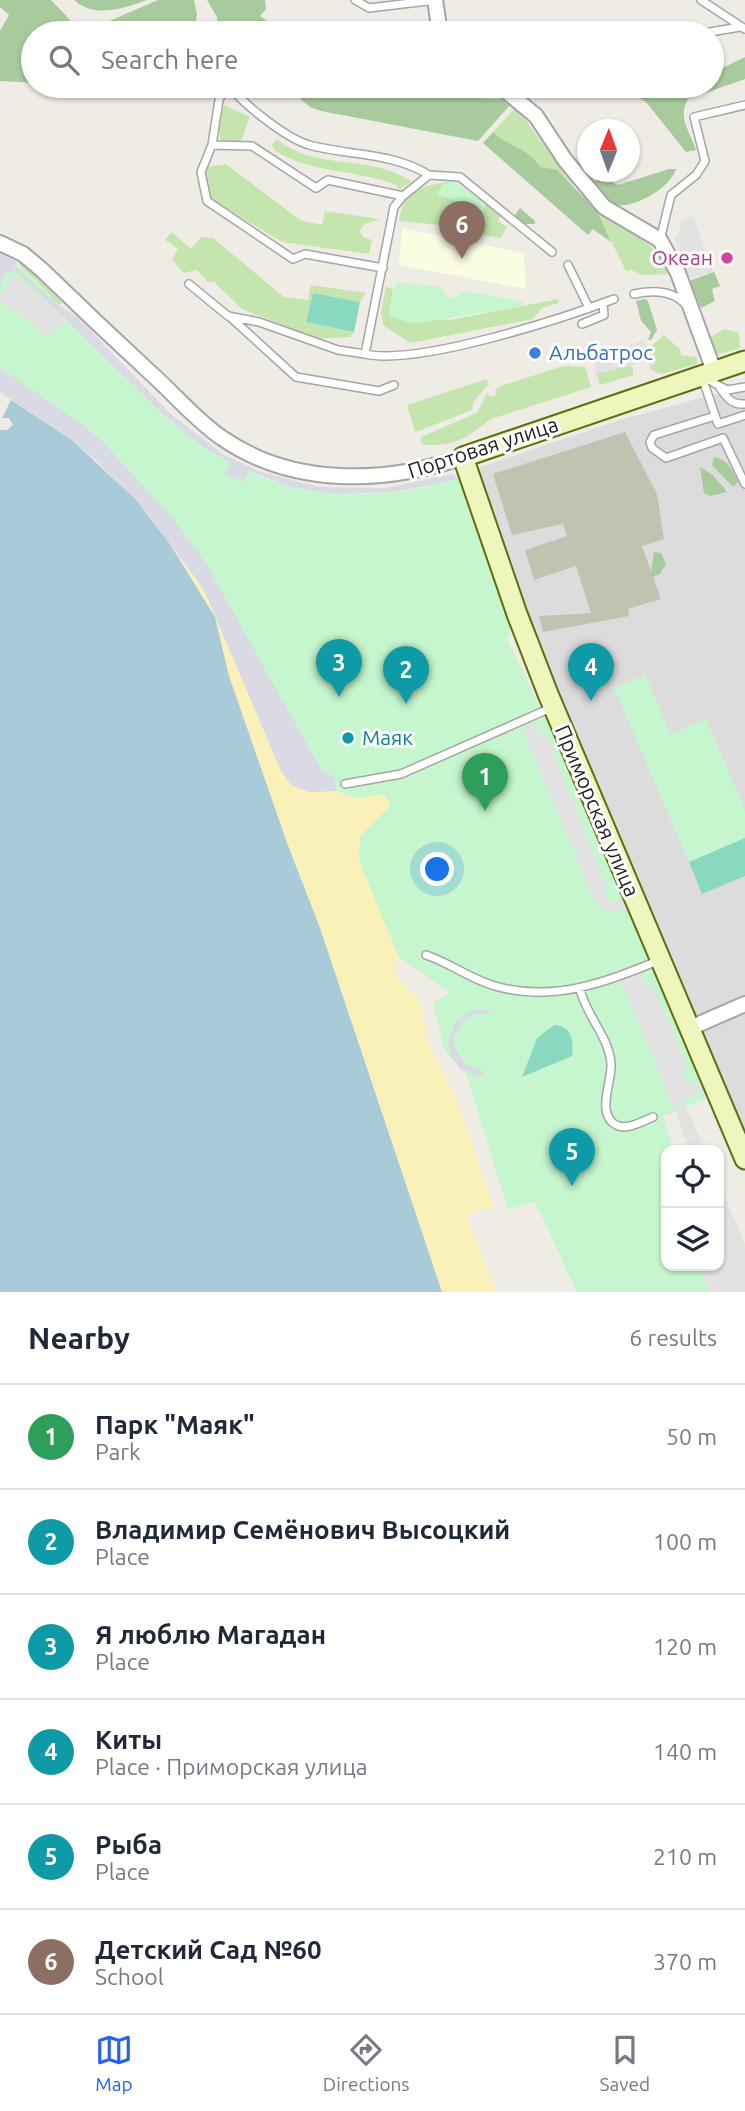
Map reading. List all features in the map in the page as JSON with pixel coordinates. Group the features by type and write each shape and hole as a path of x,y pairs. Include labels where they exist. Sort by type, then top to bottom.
{"street":[{"path":"435,0 438,21"},
{"path":"514,98 536,116 565,160 604,207 660,240 678,273 711,377"},
{"name":"Портовая улица","path":"0,243 23,254 220,437 273,464 314,474 394,476 421,472 711,377 745,361"},
{"name":"Приморская улица","path":"463,457 517,614 554,707 745,1159"},
{"path":"690,1028 745,1004"}],"lane":[{"path":"355,0 369,8 435,0"},
{"path":"701,0 743,28"},
{"path":"724,30 743,28"},
{"path":"220,98 212,145 201,172 207,201 293,259 305,254 383,268"},
{"path":"243,98 293,139 310,145 412,165 429,175 460,177 552,252"},
{"path":"660,240 671,195 696,176 705,161 694,117 745,105"},
{"path":"212,145 252,146 316,188 328,180 403,196"},
{"path":"365,354 394,207 429,175"},
{"path":"568,265 589,308"},
{"path":"189,284 296,377 379,391 394,385"},
{"path":"634,293 655,291 673,295 691,312"},
{"path":"228,316 260,322 338,350 380,358 407,356 524,328 614,299"},
{"path":"582,324 604,315 603,303"},
{"path":"711,377 727,390 745,387"},
{"path":"711,377 729,399 737,404 745,404"},
{"path":"711,377 716,420 745,484"},
{"path":"723,438 666,458 652,448 650,442 654,435 745,415"},
{"path":"345,784 401,775 554,707"},
{"path":"426,955 481,980 512,990 580,989 661,959"},
{"path":"580,989 610,1056 611,1077 606,1109 608,1118 616,1125 627,1127 653,1117"}],"shaded area":[{"path":"693,216 714,272 690,278 674,238 677,237 682,220"},
{"path":"402,228 524,253 526,289 399,265"},
{"path":"0,253 17,262 15,266 57,304 77,317 172,415 224,455 261,472 320,487 385,488 452,474 459,479 394,492 336,494 290,487 249,471 243,482 224,474 230,462 200,445 163,414 14,269 11,273 4,273 0,288"},
{"path":"14,275 61,313 66,322 47,336 0,300 0,295"},
{"path":"642,341 649,348 655,364 650,367 646,362 596,374 593,357"},
{"path":"0,368 74,418 103,442 177,523 207,565 322,771 335,777 336,791 309,792 291,785 281,771 203,588 147,513 97,461 72,440 0,392"},
{"path":"745,386 745,1136 569,733 472,470 620,420"},
{"path":"625,432 657,494 664,539 642,546 661,599 628,609 629,616 543,632 539,616 591,613 576,566 534,580 525,550 567,536 563,524 512,535 493,474"},
{"path":"540,721 536,730 540,734 546,734 607,886 605,897 614,903 623,898 628,909 611,912 594,900 522,729"},
{"path":"642,972 643,984 653,985 688,1067 684,1072 684,1079 692,1084 700,1079 704,1090 683,1100 703,1145 684,1145 686,1141 675,1111 623,986 617,982"},
{"path":"490,1010 489,1014 475,1014 462,1022 455,1034 454,1045 465,1064 483,1071 483,1077 460,1069 451,1056 448,1041 456,1022 468,1012"},
{"path":"724,1195 745,1244 745,1292 710,1292 702,1271 724,1271"}],"green space":[{"path":"0,0 51,0 71,21 21,21 21,82 0,81 0,31 9,15 0,7"},
{"path":"74,0 147,0 119,9 100,10 82,6"},
{"path":"158,0 194,0 197,15 196,21 109,21"},
{"path":"207,0 265,0 266,9 260,16 268,21 218,21"},
{"path":"745,57 745,79 724,86 724,67"},
{"path":"299,98 476,98 502,99 507,105 511,104 478,141 310,107"},
{"path":"476,98 509,98 590,201 612,221 651,246 665,263 669,274 641,275 632,270 626,271 603,225 582,194 556,172 541,167 524,151 493,132 514,109 511,105 501,99"},
{"path":"639,98 691,98 685,106 684,118 696,150 686,152 646,102"},
{"path":"224,105 250,117 241,141 220,140 219,129"},
{"path":"493,132 524,151 541,167 557,170 597,211 611,242 593,229 588,235 483,143"},
{"path":"277,139 308,155 380,168 397,173 412,182 397,190 397,185 382,180 303,163 274,150 272,144"},
{"path":"226,164 300,220 322,225 325,211 380,219 365,224 359,231 363,237 372,240 369,254 282,242 211,199 205,179 208,167"},
{"path":"676,169 673,176 658,191 628,205 610,204 590,184 612,182 618,185 640,182 640,178"},
{"path":"453,181 444,185 437,194 472,199 488,205 500,216 498,221 507,227 501,238 456,231 449,226 399,221 401,210 410,195 424,187"},
{"path":"453,181 487,203 483,211 437,194 443,185"},
{"path":"520,208 536,222 534,224 521,224 515,215"},
{"path":"172,232 191,249 201,237 213,238 284,297 308,300 311,285 366,293 360,302 313,293 307,322 354,332 350,337 318,339 242,309 197,270 183,273 172,259 178,249 165,240"},
{"path":"0,253 33,278 121,373 166,416 190,436 242,468 284,485 336,493 389,493 448,480 462,480 513,627 507,638 547,722 708,1098 663,1116 672,1145 661,1145 659,1160 661,1271 702,1271 710,1292 577,1292 535,1202 508,1209 466,1073 448,1055 443,1044 433,1003 450,993 399,957 359,858 360,836 390,806 385,794 357,798 336,791 309,792 291,785 281,771 213,604 193,574 147,513 97,461 72,440 0,392"},
{"path":"17,262 33,273 63,304 57,304"},
{"path":"714,272 720,286 712,289 715,301 701,308 689,281"},
{"path":"398,282 442,287 447,297 455,298 464,291 525,302 521,306 413,324 389,315 393,289"},
{"path":"386,287 393,289 389,315 450,320 558,299 559,303 542,308 533,319 410,343 383,325 381,312"},
{"path":"313,293 360,302 354,332 306,322"},
{"path":"645,299 657,330 651,340 648,340 651,332 641,321 636,301"},
{"path":"725,329 739,333 740,348 712,356 706,339"},
{"path":"664,335 680,349 681,355 697,357 697,364 661,374 651,370 650,367 655,364 649,348"},
{"path":"563,366 585,367 591,387 491,419 467,436 453,442 424,445 420,441 421,437 477,413 488,392 489,397 496,395 495,390 501,386"},
{"path":"633,367 633,375 600,385 596,374"},
{"path":"487,379 488,385 474,401 472,410 415,432 407,405"},
{"path":"714,457 723,460 731,469 738,482 733,487 712,465"},
{"path":"700,467 713,475 727,492 710,496 704,493"},
{"path":"654,552 661,553 666,564 660,574 650,578"},
{"path":"645,675 671,734 706,719 745,810 745,838 689,862 614,688"},
{"path":"745,838 745,876 702,894 689,862"},
{"path":"554,1025 568,1031 573,1045 572,1056 522,1077 537,1038"}],"sand":[{"path":"165,537 213,604 281,770 291,785 349,795 385,794 390,806 360,836 359,858 400,958 395,963 396,977 420,1001 428,1042 457,1100 494,1207 466,1215 497,1292 442,1292 320,928 287,843 229,676 215,617"}],"water":[{"path":"11,400 72,440 136,500 170,544 215,617 229,676 287,843 320,928 442,1292 0,1292 0,430 7,430 13,425 9,418 2,418"}],"place":[{"name":"Океан","path":"727,258"},
{"name":"Детский Сад №60","path":"462,259"},
{"name":"Альбатрос","path":"535,353"},
{"name":"Я люблю Магадан","path":"339,697"},
{"name":"Киты","path":"591,701"},
{"name":"Владимир Семёнович Высоцкий","path":"406,704"},
{"name":"Маяк","path":"348,738"},
{"name":"Парк \"Маяк\"","path":"485,811"},
{"name":"Рыба","path":"572,1186"}]}
